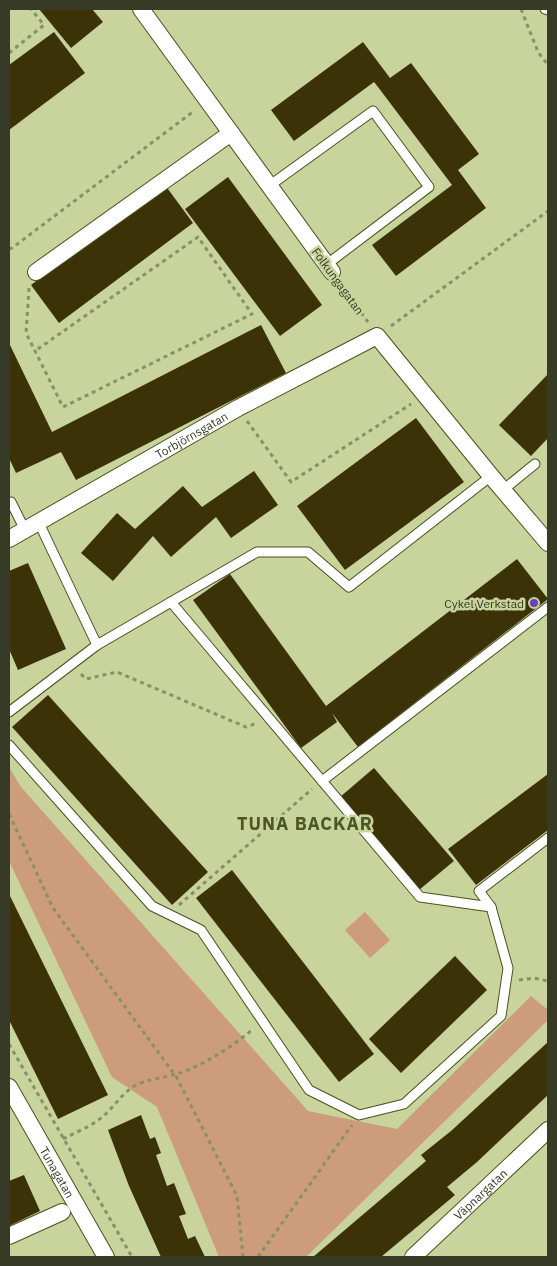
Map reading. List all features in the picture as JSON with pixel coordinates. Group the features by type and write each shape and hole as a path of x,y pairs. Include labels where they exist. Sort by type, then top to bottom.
{"street":[{"name":"Folkungagatan","path":"141,9 329,269"},
{"path":"36,272 231,133"},
{"path":"377,336 548,543"},
{"name":"Torbjörnsgatan","path":"9,539 238,408 377,336"},
{"name":"Tunagatan","path":"9,1087 106,1257"},
{"name":"Väpnargatan","path":"413,1257 548,1130"},
{"path":"9,1236 62,1212"}],"lane":[{"path":"269,186 373,111 429,187 329,269"},
{"path":"503,490 535,464"},
{"path":"9,712 97,645 257,552 308,552 348,587 491,476"},
{"path":"11,502 32,526 97,645"},
{"path":"171,602 420,897 491,908"},
{"path":"322,781 548,607"},
{"path":"9,744 152,906 201,930 309,1090 359,1115 404,1104 501,1016 508,968 491,908 479,890 548,838"}],"path":[{"path":"9,53 44,25 31,9"},
{"path":"520,9 538,52 548,65"},
{"path":"9,249 208,101"},
{"path":"377,336 548,211"},
{"path":"36,272 30,281 26,333 62,407 252,314 198,237 36,351"},
{"name":"Folkungagatan","path":"329,269 377,336"},
{"path":"238,408 291,482 406,408"},
{"path":"72,664 86,679 118,672 246,727 269,718"},
{"path":"168,914 322,781"},
{"path":"9,814 53,908 175,1075 237,1196 243,1257"},
{"path":"506,981 534,978 548,981"},
{"path":"64,1139 96,1122 137,1084 192,1069 233,1045 263,1022"},
{"path":"9,1044 132,1257"},
{"path":"258,1257 359,1115"}],"shaded area":[{"path":"9,767 21,787 308,1111 397,1129 531,996 548,1010 548,1020 306,1257 219,1257 157,1107 112,1077 9,861"},
{"path":"365,912 390,940 370,958 345,930"}],"building":[{"path":"39,9 92,9 103,22 71,48"},
{"path":"54,32 85,73 9,130 9,65"},
{"path":"363,42 390,78 411,63 479,154 458,170 486,208 396,276 372,245 452,185 374,82 294,141 271,110"},
{"path":"228,177 322,305 280,336 185,209"},
{"path":"165,185 193,223 59,323 31,285"},
{"path":"261,325 286,373 76,480 61,452 16,473 9,458 9,343 52,432"},
{"path":"548,374 548,438 531,456 499,425"},
{"path":"416,418 464,482 345,570 297,506"},
{"path":"254,471 278,505 231,538 216,517 171,557 153,536 113,581 81,553 117,513 135,529 183,486 202,507"},
{"path":"517,559 548,599 358,747 332,713 337,722 301,748 193,600 230,574 326,706"},
{"path":"28,563 66,649 18,670 9,649 9,571"},
{"path":"48,695 208,872 172,905 12,727"},
{"path":"374,768 454,861 419,890 340,797"},
{"path":"548,774 548,830 476,885 448,849"},
{"path":"232,870 374,1054 339,1082 196,898"},
{"path":"9,894 108,1095 58,1119 9,1020"},
{"path":"455,956 487,990 401,1073 369,1039"},
{"path":"548,1042 548,1095 477,1162 447,1187 455,1195 381,1257 313,1257 426,1161 421,1155 451,1131"},
{"path":"141,1115 150,1139 155,1137 161,1153 156,1155 167,1186 174,1183 186,1214 179,1216 188,1239 195,1236 205,1257 161,1257 129,1186 108,1130"},
{"path":"24,1175 40,1211 9,1226 9,1181"}],"place":[{"name":"Cykel Verkstad","path":"534,603"}],"district":[{"name":"TUNA BACKAR","path":"305,823"}]}
